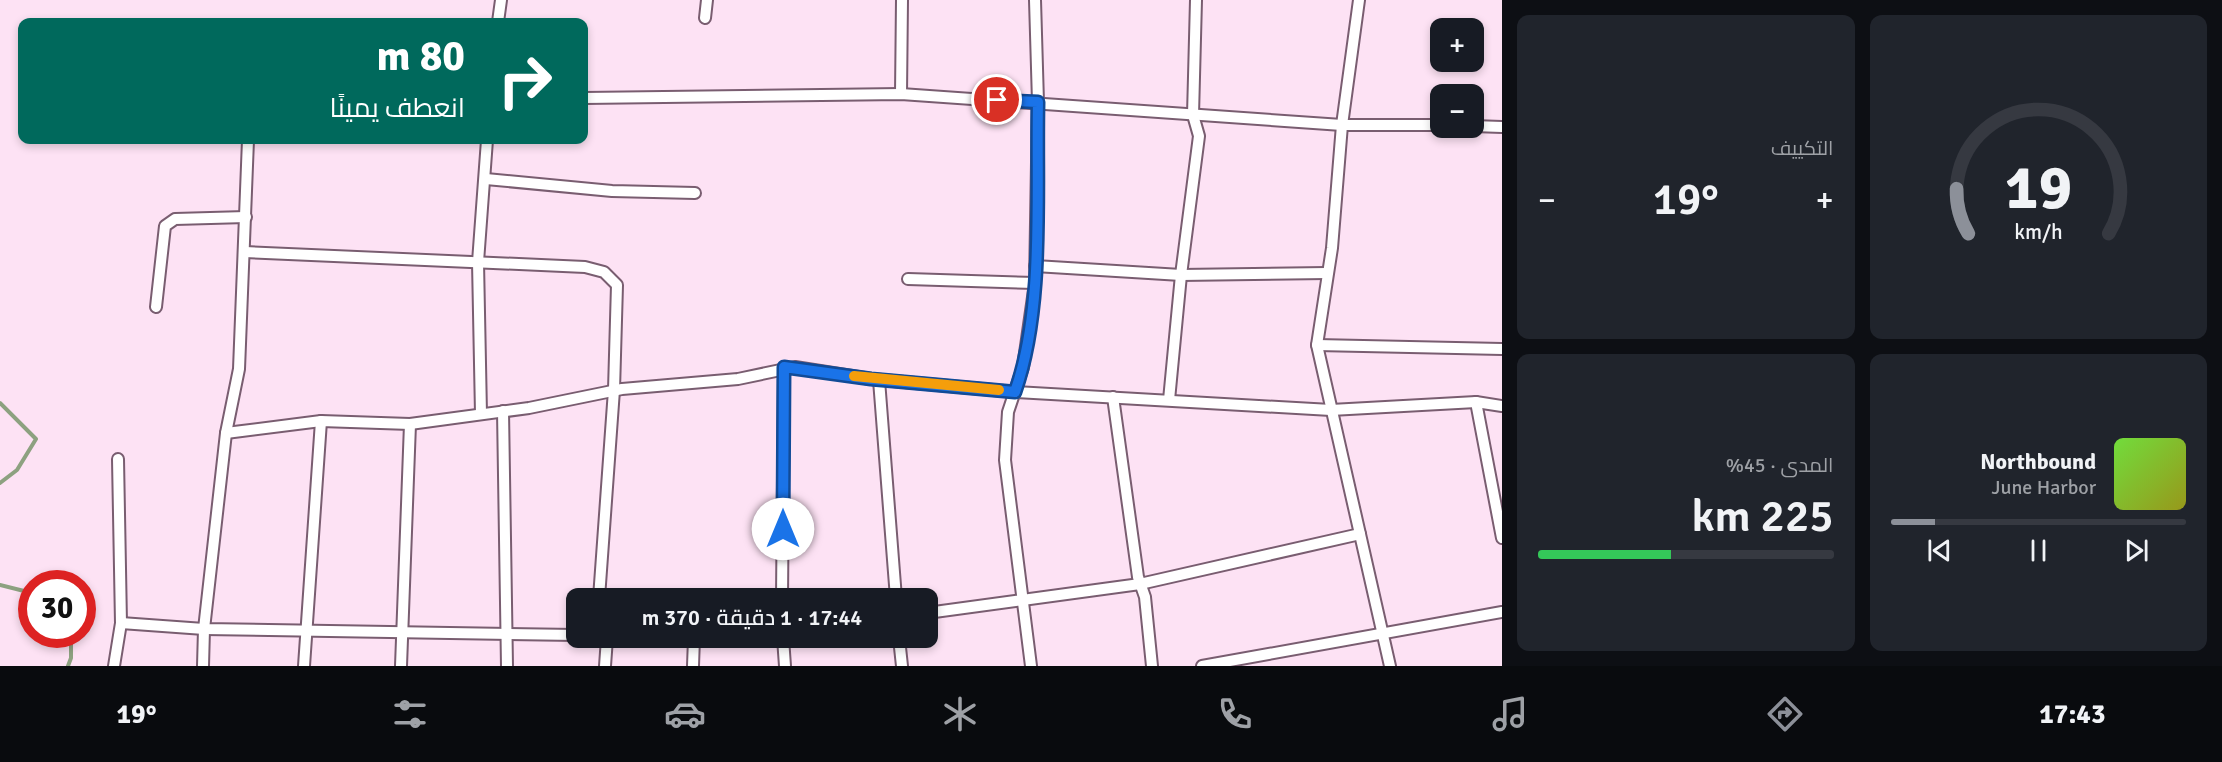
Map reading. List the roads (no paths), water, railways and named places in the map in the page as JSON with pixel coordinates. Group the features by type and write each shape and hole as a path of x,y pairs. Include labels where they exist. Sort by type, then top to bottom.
{"street":[{"path":"499,18 501,0"},
{"path":"705,18 707,0"},
{"path":"901,94 902,0"},
{"path":"1031,666 1005,460 1008,412 1023,367 1035,283 1038,102 1035,0"},
{"path":"1169,400 1180,275 1199,136 1193,115 1196,0"},
{"path":"1359,0 1342,124 1332,248 1317,345 1390,666"},
{"path":"588,98 901,94 1342,124 1430,125"},
{"path":"1484,126 1502,127"},
{"path":"203,666 204,629 226,434 239,369 249,144"},
{"path":"481,414 478,262 487,144"},
{"path":"486,179 612,191 694,193"},
{"path":"156,307 165,226 175,219 246,217"},
{"path":"245,252 585,267 604,272 617,285 614,390 600,588"},
{"path":"1035,266 1180,275 1327,273"},
{"path":"908,279 1035,283"},
{"path":"1317,345 1502,349"},
{"path":"226,434 321,422 410,424 503,411 614,390 738,379 784,367 879,380 1015,392 1331,410 1476,402 1502,406"},
{"path":"782,588 784,367"},
{"path":"879,380 895,588"},
{"path":"1113,397 1140,584 1145,597 1152,666"},
{"path":"1476,402 1502,538"},
{"path":"503,411 507,666"},
{"path":"304,666 321,422"},
{"path":"401,666 410,424"},
{"path":"114,666 121,623 118,459"},
{"path":"938,611 1140,584 1360,534"},
{"path":"1202,666 1502,612"},
{"path":"121,623 204,629 566,635"},
{"path":"605,666 606,648"},
{"path":"693,666 694,648"},
{"path":"784,648 785,666"},
{"path":"900,648 902,666"}],"waterway":[{"path":"0,403 36,439 17,470 0,483"},
{"path":"0,585 18,590"},
{"path":"68,666 71,648"}]}
